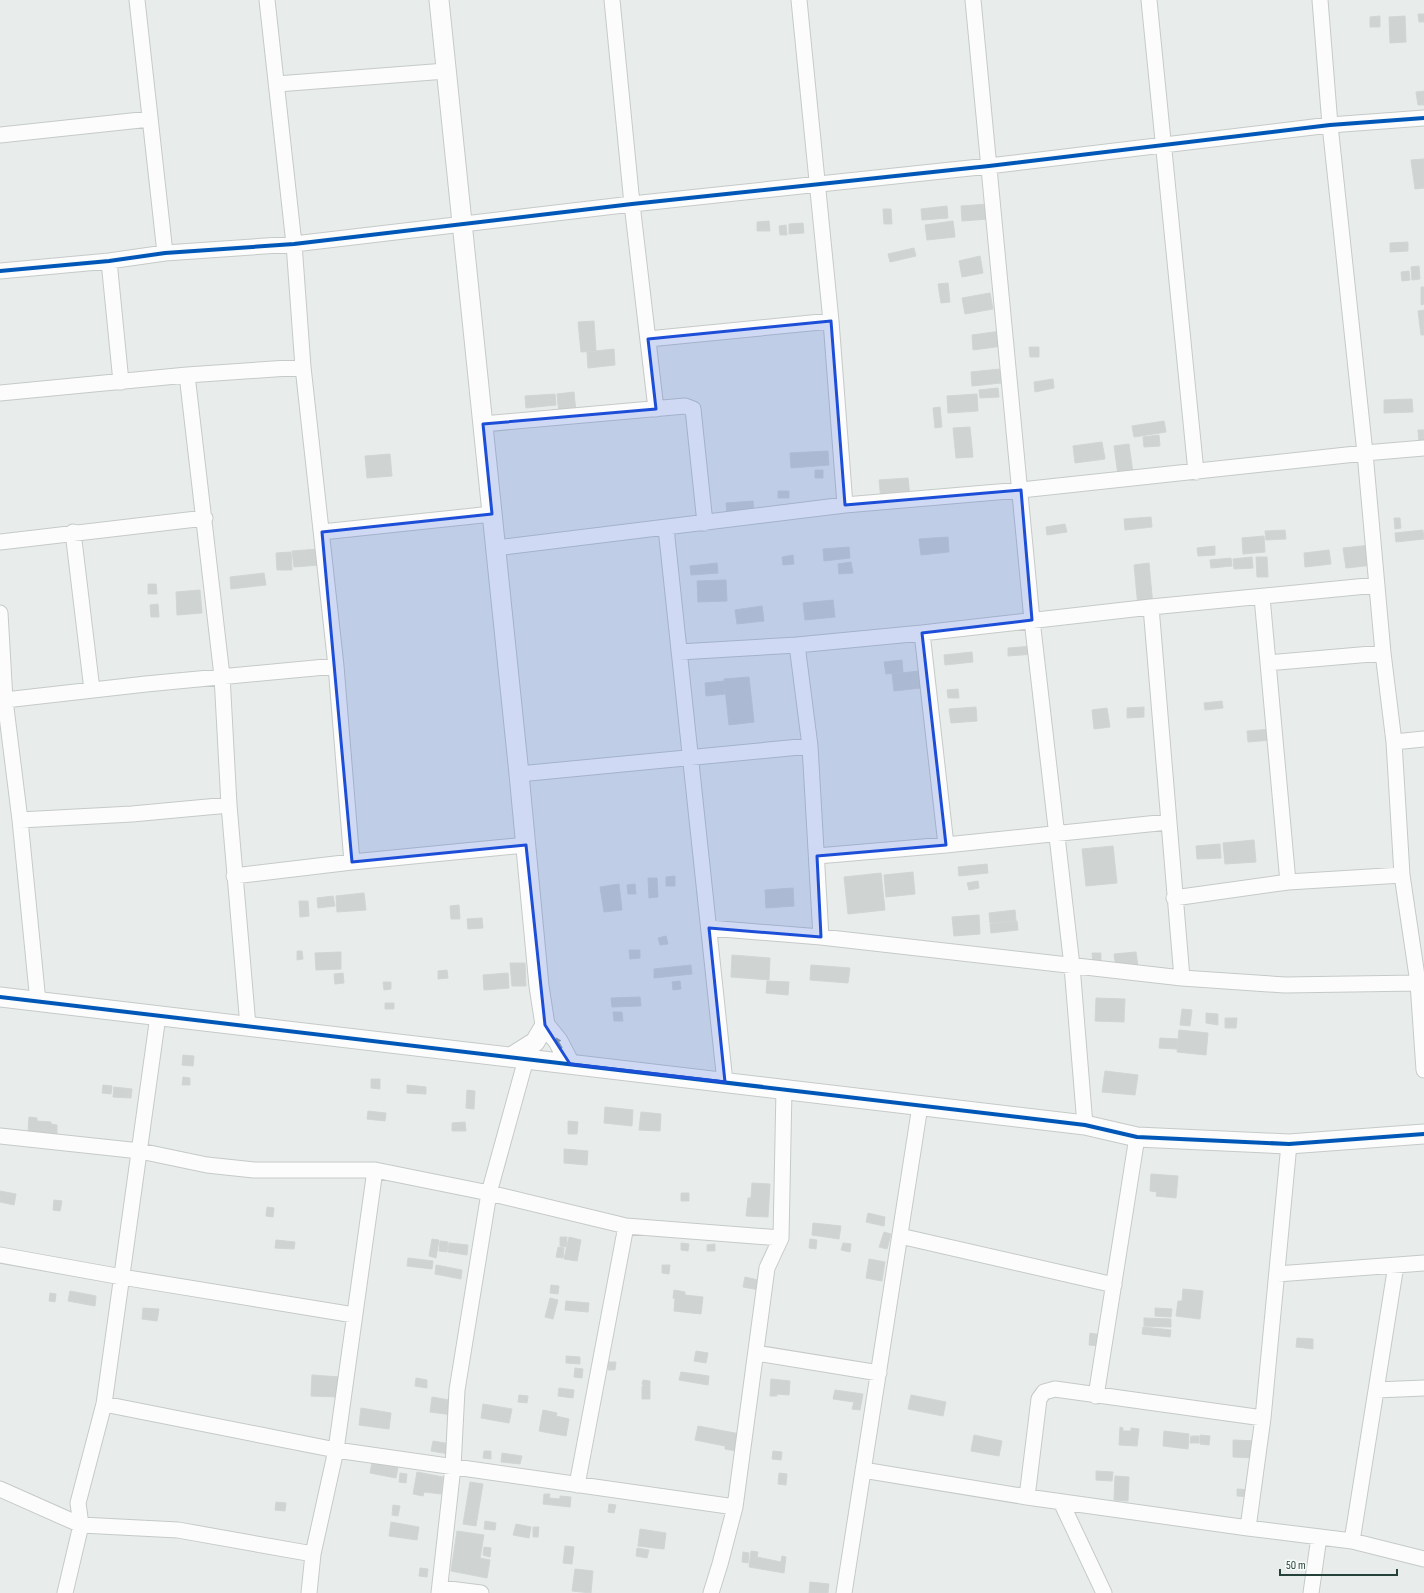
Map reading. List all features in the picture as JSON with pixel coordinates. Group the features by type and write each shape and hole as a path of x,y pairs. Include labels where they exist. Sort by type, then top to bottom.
{"street":[{"path":"137,0 165,253"},
{"path":"267,0 294,244 303,367 336,666 352,862"},
{"path":"439,0 519,774 539,986 545,1024 558,1041 570,1064"},
{"path":"612,0 632,204 656,409"},
{"path":"799,0 831,321 846,505"},
{"path":"973,0 1021,490 1032,620 1055,833 1072,966 1085,1125"},
{"path":"1149,0 1162,145 1196,472"},
{"path":"1320,0 1330,126 1365,452 1382,653 1394,742 1402,875 1418,983 1424,1070"},
{"path":"277,84 446,71"},
{"path":"0,271 165,253 294,244 632,204 818,186 1330,126 1424,118"},
{"path":"0,135 150,119"},
{"path":"109,260 121,382"},
{"path":"648,339 831,321"},
{"path":"0,393 187,375 303,367"},
{"path":"187,375 205,518 222,676 234,876 248,1026"},
{"path":"483,424 685,406 693,409 705,523"},
{"path":"496,548 846,505 1021,490 1196,472 1365,452 1424,448"},
{"path":"322,532 492,514"},
{"path":"0,542 74,532 205,518"},
{"path":"666,528 725,1082"},
{"path":"74,532 92,690"},
{"path":"679,652 797,645 1377,585"},
{"path":"1262,597 1288,882"},
{"path":"1151,608 1174,898 1182,978"},
{"path":"0,621 5,700 20,820 38,1002"},
{"path":"922,633 946,846"},
{"path":"797,645 810,746 821,937"},
{"path":"1268,663 1382,653"},
{"path":"5,700 222,676 336,666"},
{"path":"1394,742 1424,740"},
{"path":"519,774 810,746"},
{"path":"20,820 132,814 229,805"},
{"path":"817,856 946,846 1055,833 1168,822"},
{"path":"234,876 352,862 526,845"},
{"path":"1174,898 1288,882 1402,875"},
{"path":"709,928 821,937 1182,978 1285,985 1418,983"},
{"path":"0,997 1085,1125 1137,1137 1289,1144 1424,1134"},
{"path":"65,1593 81,1525 78,1503 104,1404 158,1016"},
{"path":"481,1593 440,1590 453,1467 457,1390 489,1193 518,1058 535,1042 545,1024"},
{"path":"711,1593 735,1506 768,1268 780,1238 784,1090"},
{"path":"844,1593 920,1106"},
{"path":"0,1136 140,1150 207,1165 254,1170 375,1170 489,1193 626,1226 780,1238"},
{"path":"1096,1396 1137,1137"},
{"path":"1248,1528 1263,1418 1289,1144"},
{"path":"309,1593 313,1554 336,1450 375,1170"},
{"path":"577,1484 626,1226"},
{"path":"900,1236 1114,1285"},
{"path":"0,1255 122,1277 354,1315"},
{"path":"1277,1274 1424,1263"},
{"path":"1352,1541 1396,1265"},
{"path":"756,1353 879,1373"},
{"path":"1376,1390 1424,1388"},
{"path":"1027,1497 1039,1399 1044,1392 1055,1389 1096,1396 1263,1418"},
{"path":"104,1404 336,1450 735,1506"},
{"path":"863,1470 1061,1502 1352,1541 1424,1560"},
{"path":"0,1489 81,1525 178,1530 313,1554"},
{"path":"1061,1502 1104,1593"},
{"path":"1312,1593 1319,1537"}],"highlighted area":[{"path":"831,321 845,505 1021,490 1032,620 922,633 946,845 817,856 821,937 709,928 725,1082 570,1064 545,1025 526,845 352,862 322,532 492,514 483,424 656,409 648,339"}],"building":[{"path":"1418,14 1424,14 1424,22 1419,22"},
{"path":"1380,16 1380,27 1370,27 1370,17"},
{"path":"1405,16 1406,42 1390,43 1389,17"},
{"path":"1424,91 1424,105 1418,105 1416,92"},
{"path":"1424,159 1424,188 1415,189 1411,160"},
{"path":"988,204 989,219 962,221 961,206"},
{"path":"947,206 948,218 922,220 921,209"},
{"path":"883,209 891,209 892,224 884,224"},
{"path":"769,221 770,231 757,231 757,222"},
{"path":"953,221 955,237 927,240 925,225"},
{"path":"803,223 804,233 789,234 789,224"},
{"path":"786,225 787,235 780,235 779,226"},
{"path":"1408,242 1408,251 1390,252 1390,243"},
{"path":"914,248 916,256 890,262 888,254"},
{"path":"980,256 983,273 962,277 959,261"},
{"path":"1419,266 1420,279 1412,280 1411,267"},
{"path":"1409,271 1410,280 1402,281 1401,272"},
{"path":"948,283 950,302 941,303 938,284"},
{"path":"1421,287 1424,287 1424,304 1421,305"},
{"path":"990,293 993,309 965,314 962,298"},
{"path":"1424,310 1424,335 1421,335 1418,311"},
{"path":"594,321 596,351 581,352 578,322"},
{"path":"1001,331 1003,346 973,350 972,335"},
{"path":"1029,347 1039,347 1039,357 1030,357"},
{"path":"614,349 615,365 588,368 587,352"},
{"path":"1000,369 1001,383 972,386 971,372"},
{"path":"1053,379 1054,388 1035,392 1034,382"},
{"path":"998,388 999,397 980,398 979,390"},
{"path":"574,392 576,412 559,414 557,394"},
{"path":"555,394 556,405 526,408 525,396"},
{"path":"977,394 978,411 948,413 947,396"},
{"path":"1412,399 1413,412 1384,413 1384,400"},
{"path":"940,407 942,427 935,428 933,408"},
{"path":"1164,421 1166,432 1134,437 1132,426"},
{"path":"970,427 973,457 956,458 953,428"},
{"path":"1418,430 1424,430 1424,442 1419,442"},
{"path":"1159,435 1160,446 1144,447 1143,437"},
{"path":"1102,442 1105,459 1075,463 1073,446"},
{"path":"1129,444 1133,473 1118,475 1114,446"},
{"path":"828,451 829,465 791,468 790,453"},
{"path":"390,454 392,476 367,478 365,456"},
{"path":"815,470 823,470 823,478 815,478"},
{"path":"908,478 910,497 881,500 879,480"},
{"path":"778,491 789,491 789,498 778,498"},
{"path":"753,501 754,514 727,516 726,503"},
{"path":"1151,517 1152,527 1125,530 1124,519"},
{"path":"1394,518 1400,518 1401,528 1395,529"},
{"path":"1065,524 1067,532 1047,535 1046,527"},
{"path":"1285,530 1286,539 1266,540 1265,531"},
{"path":"1423,530 1424,539 1396,542 1395,533"},
{"path":"1264,536 1265,552 1243,554 1242,538"},
{"path":"948,537 949,552 921,555 919,539"},
{"path":"1371,545 1374,565 1346,568 1343,548"},
{"path":"1215,546 1215,555 1198,556 1197,548"},
{"path":"849,547 850,558 824,561 823,549"},
{"path":"319,549 320,565 294,567 292,551"},
{"path":"1329,550 1331,564 1305,567 1304,553"},
{"path":"291,552 292,570 277,570 276,553"},
{"path":"793,555 794,564 783,565 782,557"},
{"path":"1252,557 1253,568 1234,569 1233,559"},
{"path":"1256,557 1267,557 1268,577 1257,577"},
{"path":"1231,558 1232,566 1211,568 1210,560"},
{"path":"851,562 853,573 839,574 838,564"},
{"path":"717,563 718,573 691,575 690,566"},
{"path":"1149,563 1153,606 1138,607 1134,565"},
{"path":"264,573 266,585 231,589 230,577"},
{"path":"726,580 727,601 698,602 697,581"},
{"path":"148,584 156,584 157,594 148,594"},
{"path":"200,590 202,613 177,615 176,592"},
{"path":"833,600 835,617 805,620 803,603"},
{"path":"158,604 159,617 151,617 150,605"},
{"path":"762,606 764,621 737,624 735,610"},
{"path":"1033,646 1034,654 1008,656 1008,648"},
{"path":"972,652 973,662 945,665 944,655"},
{"path":"902,660 903,672 886,674 884,662"},
{"path":"919,671 921,688 894,691 892,674"},
{"path":"749,677 754,722 729,725 724,679"},
{"path":"724,681 725,694 706,696 705,683"},
{"path":"958,689 959,698 948,698 947,690"},
{"path":"1222,701 1223,708 1205,710 1204,703"},
{"path":"976,707 977,721 951,723 949,709"},
{"path":"1144,707 1144,717 1127,718 1127,708"},
{"path":"1107,708 1110,727 1094,729 1092,710"},
{"path":"1272,729 1273,740 1248,742 1247,731"},
{"path":"1254,840 1256,862 1225,864 1223,843"},
{"path":"1220,844 1221,858 1197,859 1196,846"},
{"path":"1113,846 1117,883 1086,886 1082,849"},
{"path":"987,864 988,873 959,876 958,867"},
{"path":"913,872 915,894 886,897 884,875"},
{"path":"881,873 885,910 848,914 844,877"},
{"path":"675,876 675,886 666,886 666,877"},
{"path":"648,878 657,878 658,897 649,898"},
{"path":"978,881 979,888 969,890 967,883"},
{"path":"619,884 622,910 604,912 600,887"},
{"path":"635,884 636,894 628,894 627,885"},
{"path":"793,888 794,906 766,908 765,890"},
{"path":"364,893 366,910 337,912 336,896"},
{"path":"333,896 335,906 318,908 317,898"},
{"path":"299,901 308,901 309,916 300,917"},
{"path":"459,905 460,919 451,919 450,906"},
{"path":"1015,910 1016,921 990,923 989,913"},
{"path":"979,915 980,934 954,936 952,917"},
{"path":"482,918 483,928 468,929 467,919"},
{"path":"1017,921 1018,930 991,933 990,924"},
{"path":"666,936 668,944 660,945 658,938"},
{"path":"629,950 640,950 640,958 630,959"},
{"path":"297,951 302,951 303,959 297,960"},
{"path":"341,952 341,969 316,970 315,953"},
{"path":"1136,952 1138,967 1116,969 1114,954"},
{"path":"1092,953 1101,953 1101,965 1093,965"},
{"path":"732,955 770,958 769,980 731,977"},
{"path":"510,963 525,963 526,986 512,986"},
{"path":"691,965 692,974 654,978 654,969"},
{"path":"811,965 850,968 848,983 810,980"},
{"path":"447,970 448,978 438,979 438,971"},
{"path":"343,973 344,983 335,984 334,974"},
{"path":"508,973 509,988 484,990 483,975"},
{"path":"680,981 681,989 673,990 672,982"},
{"path":"767,981 789,982 788,995 766,993"},
{"path":"383,982 391,982 391,989 384,990"},
{"path":"640,997 641,1006 612,1007 611,998"},
{"path":"1096,998 1125,999 1124,1022 1095,1021"},
{"path":"385,1003 394,1003 394,1009 385,1009"},
{"path":"1182,1009 1192,1010 1190,1026 1180,1025"},
{"path":"613,1012 622,1012 623,1021 614,1021"},
{"path":"1206,1013 1218,1014 1218,1025 1206,1023"},
{"path":"1225,1018 1237,1018 1236,1028 1225,1028"},
{"path":"1179,1030 1208,1033 1206,1055 1177,1052"},
{"path":"1160,1038 1178,1039 1177,1049 1159,1048"},
{"path":"183,1055 194,1056 193,1066 182,1065"},
{"path":"1105,1071 1138,1075 1135,1095 1102,1092"},
{"path":"183,1077 190,1078 190,1085 182,1085"},
{"path":"371,1079 380,1079 380,1089 371,1088"},
{"path":"103,1085 112,1086 111,1094 102,1093"},
{"path":"407,1085 426,1087 426,1094 407,1093"},
{"path":"114,1087 132,1089 131,1098 113,1097"},
{"path":"467,1090 475,1091 474,1109 466,1108"},
{"path":"605,1107 633,1110 632,1126 604,1123"},
{"path":"368,1111 386,1113 385,1121 367,1119"},
{"path":"641,1112 661,1114 660,1131 639,1130"},
{"path":"29,1117 37,1118 37,1121 51,1122 51,1124 57,1125 57,1134 28,1132"},
{"path":"568,1121 578,1122 577,1134 568,1134"},
{"path":"465,1122 466,1131 452,1131 452,1123"},
{"path":"564,1149 588,1151 587,1165 564,1163"},
{"path":"1151,1174 1178,1176 1176,1198 1156,1196 1157,1192 1150,1191"},
{"path":"752,1183 770,1184 768,1217 746,1216 748,1198 751,1198"},
{"path":"0,1191 16,1194 14,1205 0,1202"},
{"path":"681,1193 689,1193 689,1201 681,1201"},
{"path":"54,1200 62,1201 60,1211 53,1210"},
{"path":"267,1207 274,1208 273,1217 266,1216"},
{"path":"868,1213 885,1217 884,1226 866,1222"},
{"path":"813,1223 841,1226 839,1239 812,1235"},
{"path":"884,1232 891,1234 887,1249 879,1247"},
{"path":"560,1237 567,1237 566,1247 560,1246"},
{"path":"569,1237 581,1240 577,1261 564,1259"},
{"path":"432,1239 439,1240 436,1258 429,1256"},
{"path":"810,1239 817,1240 816,1249 809,1248"},
{"path":"276,1240 295,1242 294,1249 275,1248"},
{"path":"440,1241 448,1242 447,1252 439,1251"},
{"path":"449,1243 468,1245 467,1255 448,1252"},
{"path":"681,1243 689,1244 688,1251 681,1250"},
{"path":"843,1243 851,1244 850,1252 841,1250"},
{"path":"715,1244 715,1251 707,1251 707,1245"},
{"path":"558,1247 564,1248 563,1258 556,1257"},
{"path":"408,1258 433,1261 432,1269 407,1266"},
{"path":"869,1259 885,1262 882,1281 866,1278"},
{"path":"436,1265 462,1270 461,1279 435,1274"},
{"path":"662,1265 670,1265 669,1274 662,1273"},
{"path":"745,1277 762,1281 760,1290 743,1287"},
{"path":"551,1285 559,1286 558,1294 550,1293"},
{"path":"1183,1289 1203,1291 1200,1319 1176,1316 1178,1301 1182,1301"},
{"path":"674,1290 685,1292 685,1295 703,1297 701,1314 674,1311"},
{"path":"70,1291 96,1296 95,1306 68,1301"},
{"path":"50,1293 56,1294 55,1302 49,1301"},
{"path":"550,1298 558,1300 553,1319 545,1317"},
{"path":"566,1301 589,1303 588,1312 565,1310"},
{"path":"143,1308 159,1309 157,1321 142,1319"},
{"path":"1155,1308 1172,1309 1171,1317 1155,1316"},
{"path":"1144,1318 1171,1319 1171,1327 1144,1326"},
{"path":"1143,1327 1171,1330 1170,1337 1142,1334"},
{"path":"1090,1333 1102,1335 1101,1346 1089,1345"},
{"path":"1297,1338 1313,1339 1313,1349 1296,1347"},
{"path":"696,1351 708,1353 706,1363 694,1361"},
{"path":"566,1356 580,1357 580,1364 566,1363"},
{"path":"609,1362 616,1362 615,1370 608,1370"},
{"path":"575,1368 583,1369 582,1378 574,1377"},
{"path":"681,1372 709,1376 708,1385 679,1380"},
{"path":"312,1375 340,1377 339,1397 311,1396"},
{"path":"416,1378 427,1380 427,1388 415,1386"},
{"path":"771,1379 790,1381 789,1395 777,1394 777,1396 770,1396"},
{"path":"643,1380 650,1381 650,1399 642,1399 642,1386 644,1386 642,1384"},
{"path":"559,1388 574,1390 573,1398 558,1396"},
{"path":"835,1390 863,1394 860,1410 852,1409 854,1402 833,1399"},
{"path":"519,1395 528,1396 527,1403 518,1402"},
{"path":"911,1395 946,1402 943,1416 908,1409"},
{"path":"432,1397 455,1401 453,1415 430,1412"},
{"path":"483,1404 512,1409 509,1423 481,1418"},
{"path":"361,1408 391,1413 389,1429 359,1425"},
{"path":"543,1410 557,1413 556,1416 569,1419 566,1436 539,1431"},
{"path":"698,1426 740,1434 736,1451 725,1449 725,1446 695,1440"},
{"path":"1120,1427 1123,1428 1123,1431 1131,1431 1131,1428 1139,1429 1137,1446 1119,1445"},
{"path":"1164,1431 1189,1434 1188,1449 1163,1446"},
{"path":"974,1435 1002,1441 999,1456 971,1451"},
{"path":"1200,1435 1210,1436 1209,1445 1200,1444"},
{"path":"1191,1436 1199,1436 1199,1443 1190,1443"},
{"path":"1233,1440 1257,1441 1257,1458 1233,1457"},
{"path":"433,1441 451,1444 449,1454 431,1451"},
{"path":"484,1451 491,1451 491,1459 483,1458"},
{"path":"773,1451 782,1452 781,1460 772,1459"},
{"path":"502,1453 522,1456 520,1464 501,1462"},
{"path":"372,1463 398,1467 396,1478 370,1473"},
{"path":"1096,1471 1113,1472 1112,1481 1096,1480"},
{"path":"417,1472 443,1477 441,1494 424,1492 423,1496 413,1494"},
{"path":"400,1473 407,1474 406,1483 399,1482"},
{"path":"779,1473 787,1474 786,1485 778,1484"},
{"path":"1115,1476 1129,1477 1128,1501 1114,1500"},
{"path":"470,1482 483,1484 476,1526 463,1524"},
{"path":"1237,1489 1252,1490 1251,1497 1237,1496"},
{"path":"544,1494 550,1494 549,1498 560,1499 560,1496 571,1497 570,1507 543,1504"},
{"path":"276,1502 286,1503 285,1511 275,1510"},
{"path":"609,1504 616,1505 614,1513 608,1512"},
{"path":"393,1505 400,1506 398,1516 392,1515"},
{"path":"485,1521 496,1523 495,1530 484,1529"},
{"path":"391,1522 419,1527 417,1540 389,1536"},
{"path":"516,1524 531,1527 529,1538 513,1535"},
{"path":"533,1527 539,1527 538,1537 533,1537"},
{"path":"640,1529 666,1533 664,1549 638,1546"},
{"path":"457,1531 484,1535 480,1558 490,1560 487,1578 451,1571"},
{"path":"565,1546 574,1547 572,1564 563,1563"},
{"path":"484,1547 491,1548 490,1557 483,1555"},
{"path":"637,1548 649,1550 647,1558 636,1556"},
{"path":"751,1551 758,1552 757,1557 781,1562 782,1556 786,1557 784,1573 749,1567"},
{"path":"743,1552 749,1553 748,1563 742,1562"},
{"path":"420,1568 428,1569 427,1577 419,1576"},
{"path":"575,1569 593,1571 591,1593 572,1591"},
{"path":"810,1582 829,1584 828,1593 809,1593"}],"cycle path":[{"path":"0,271 109,261 165,253 294,244 632,204 989,166 1330,125 1424,118"},
{"path":"0,997 1085,1125 1137,1137 1289,1144 1424,1134"}]}
